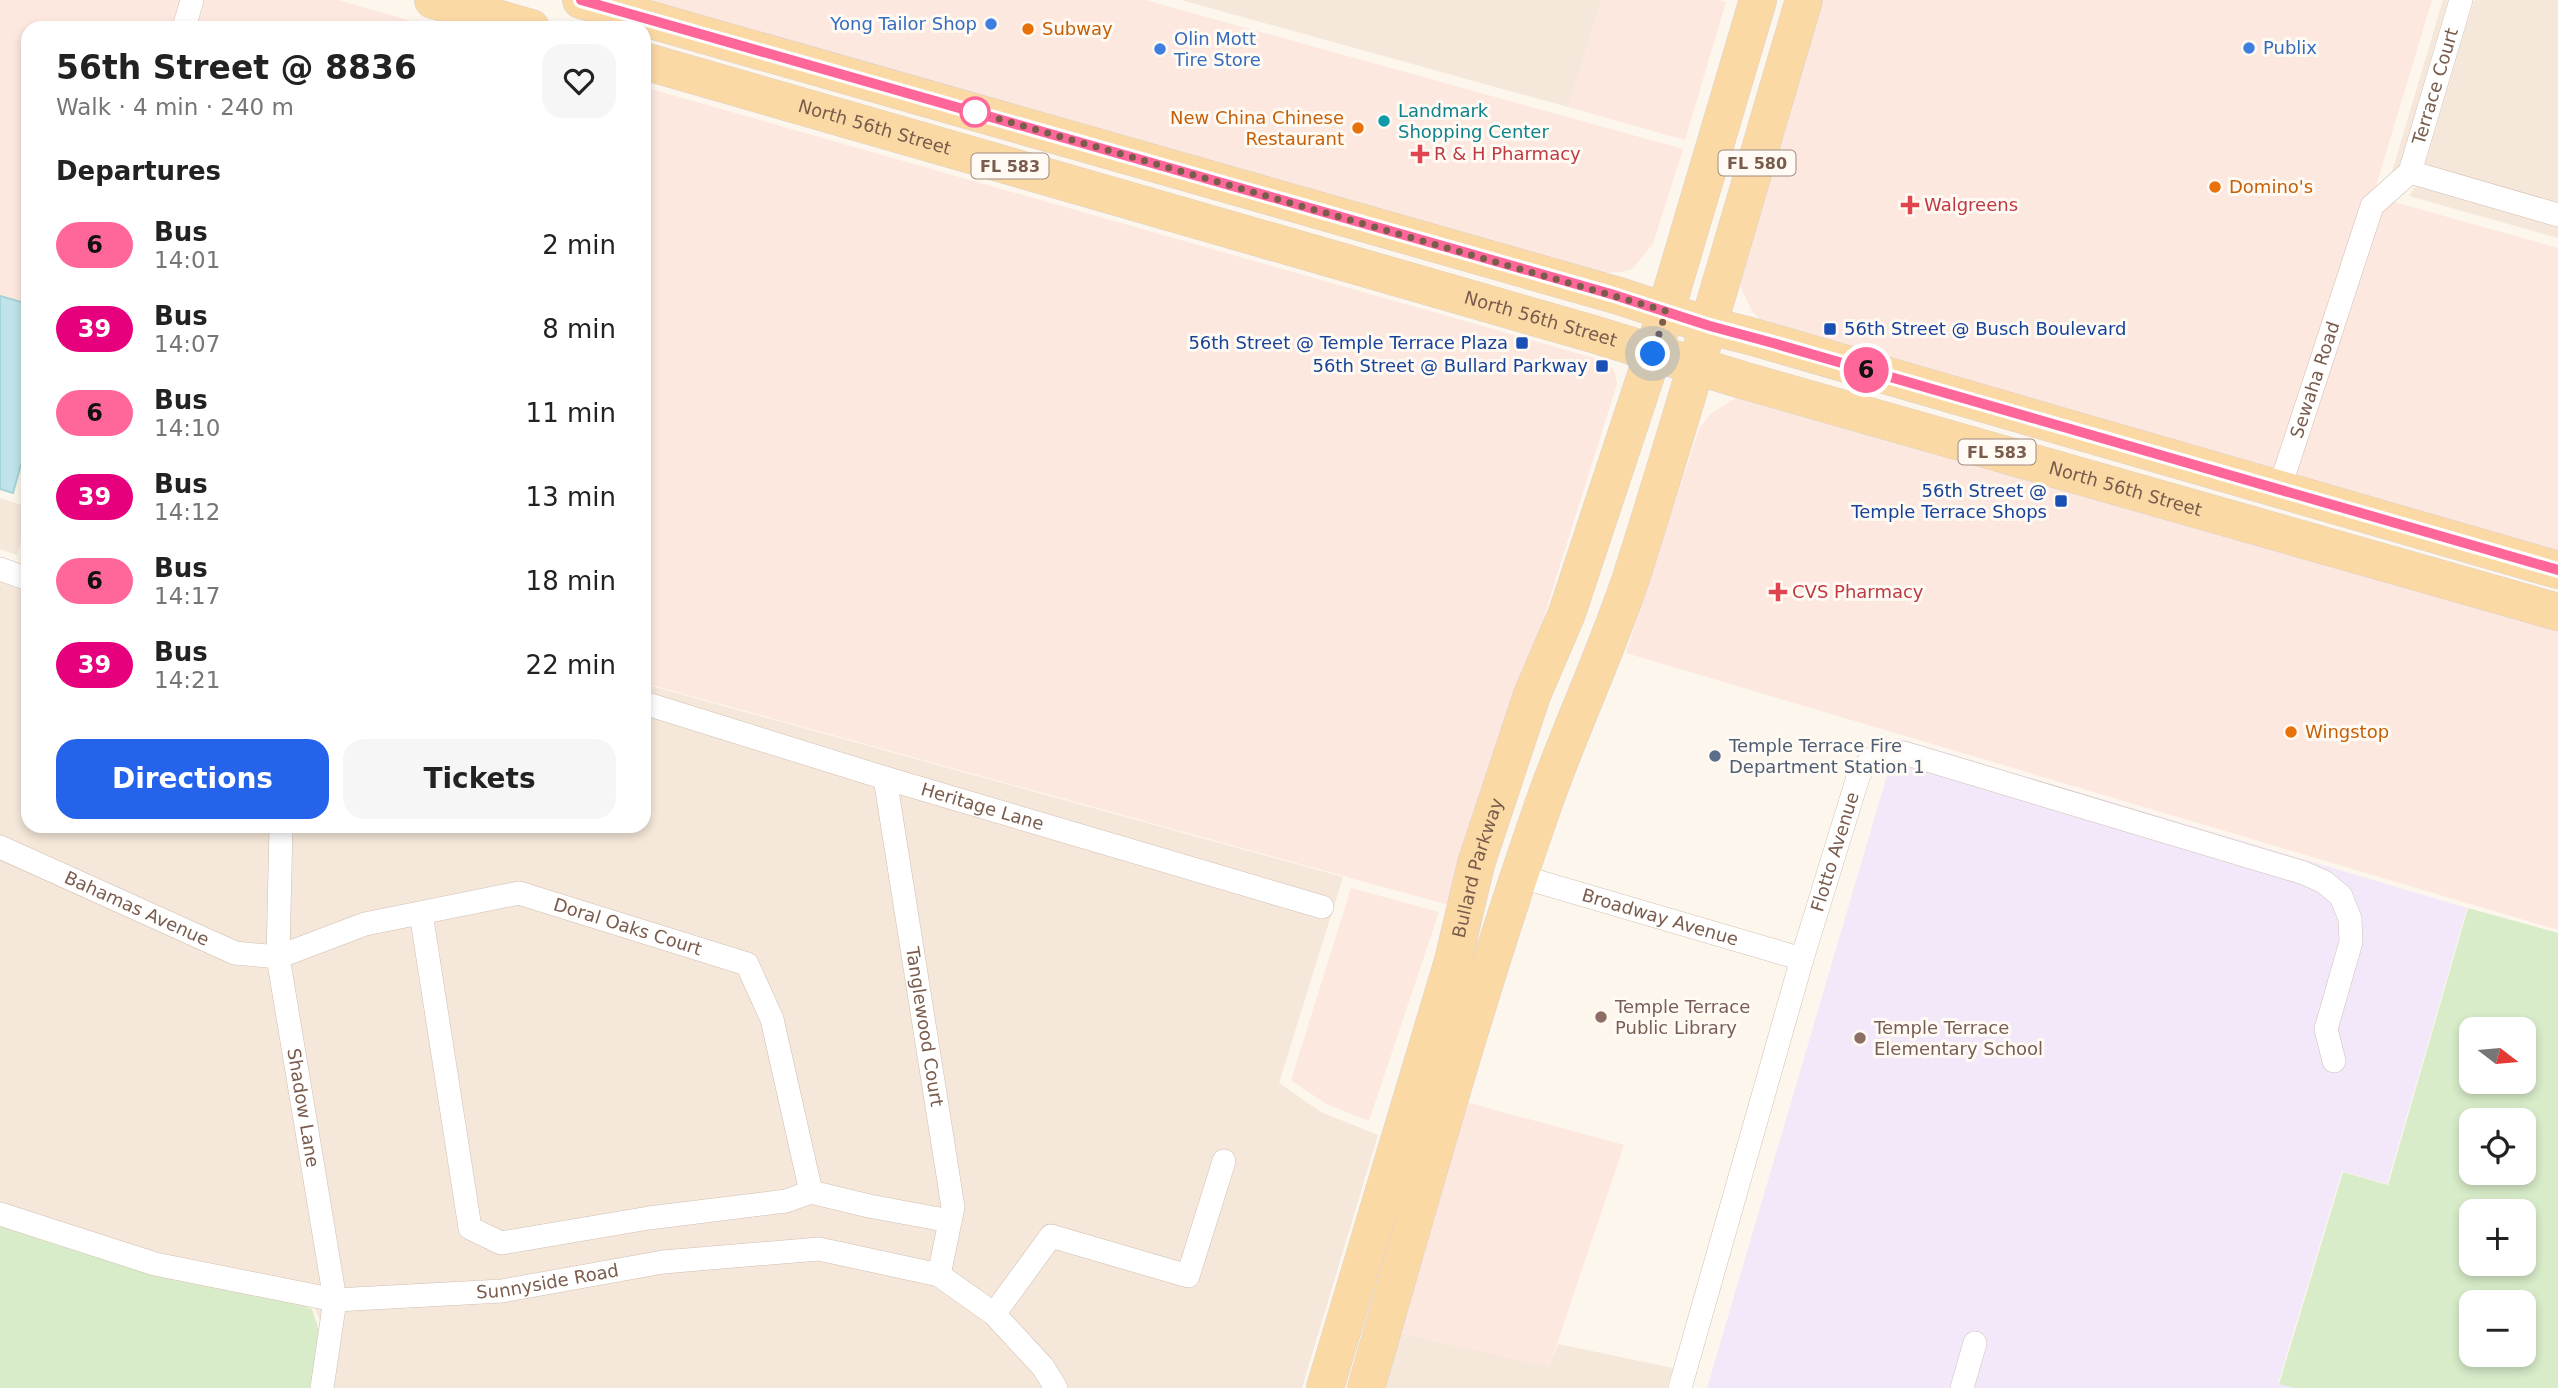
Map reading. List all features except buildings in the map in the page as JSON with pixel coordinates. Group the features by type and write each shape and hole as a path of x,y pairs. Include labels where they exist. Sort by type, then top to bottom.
{"main road":[{"path":"433,0 506,21"},
{"name":"FL 583","path":"581,0 2558,570"},
{"name":"FL 580","path":"1653,354 1758,0"},
{"name":"FL 580","path":"1697,366 1804,0"},
{"name":"North 56th Street","path":"651,63 1593,334 1653,354 2556,609"},
{"path":"750,91 787,85 816,89 923,118 942,118 949,105"},
{"path":"1071,183 1103,177 1122,179 1239,208 1263,210 1281,200"},
{"name":"Bullard Parkway","path":"1325,1388 1453,961 1476,864 1532,695 1567,613 1653,354"},
{"path":"1366,1388 1487,973 1546,796 1614,627 1697,366"},
{"path":"2073,473 2109,467 2243,503 2273,500 2279,490"},
{"path":"2297,537 2317,524 2442,536"}],"street":[{"path":"186,21 192,0"},
{"name":"Terrace Court","path":"2410,172 2461,0"},
{"path":"2410,172 2558,215"},
{"name":"Sewaha Road","path":"2279,490 2372,206 2410,172"},
{"path":"0,569 21,571"},
{"name":"Heritage Lane","path":"651,705 885,778 1322,907"},
{"name":"Flotto Avenue","path":"1680,1388 1802,959 1859,774 1872,757 1886,752 1904,753 2304,873 2324,882 2341,896 2350,919 2351,942 2326,1029 2334,1061"},
{"name":"Tanglewood Court","path":"885,778 953,1207 939,1275"},
{"name":"Shadow Lane","path":"281,833 278,957 335,1300 322,1388"},
{"name":"Bahamas Avenue","path":"0,847 235,953 278,957"},
{"name":"Broadway Avenue","path":"1519,876 1802,959"},
{"name":"Doral Oaks Court","path":"278,957 365,924 519,893 747,964 772,1019 811,1192"},
{"path":"421,913 470,1228 501,1243 649,1218 786,1201 811,1192 950,1221"},
{"path":"994,1314 1051,1236 1188,1276 1224,1161"},
{"name":"Sunnyside Road","path":"0,1214 155,1264 335,1300 502,1291 663,1262 819,1249 939,1275 994,1314 1042,1367 1056,1388"},
{"path":"1962,1388 1975,1343"}],"shaded area":[{"path":"0,0 338,0 412,21 21,21 21,302 0,296"},
{"path":"630,0 1145,0 1683,149 1653,244 1632,269 1598,273"},
{"path":"1181,0 1602,0 1568,107"},
{"path":"1602,0 1726,2 1685,140 1568,107"},
{"path":"1824,0 2432,0 2373,196 2558,248 2558,552 1764,324 1752,311 1740,286"},
{"path":"2443,0 2448,0 2399,167 2388,185"},
{"path":"2474,0 2558,0 2558,204 2425,165"},
{"path":"651,89 1601,360 1614,370 1617,384 1449,905 651,685"},
{"path":"2416,185 2558,226 2558,238 2409,196"},
{"path":"1736,398 2558,631 2558,930 1626,653 1699,429 1710,414"},
{"path":"0,498 21,505 21,541 17,555 0,549"},
{"path":"0,559 21,566 21,833 651,833 651,686 1343,877 1279,1083 1321,1112 1378,1135 1302,1388 315,1388 322,1326 314,1307 293,1297 180,1281 0,1223"},
{"path":"1898,738 2467,908 2387,1184 2342,1171 2278,1383 2293,1388 1707,1388"},
{"path":"1351,888 1439,912 1369,1121 1326,1104 1291,1080"},
{"path":"1462,1101 1624,1145 1549,1367 1396,1332"},
{"path":"1396,1332 1549,1366 1558,1344 1673,1368 1667,1388 1380,1388"}],"green space":[{"path":"2468,908 2558,933 2558,1388 2294,1388 2279,1384 2343,1172 2388,1185"},
{"path":"0,1226 158,1275 197,1285 264,1295 312,1309 319,1330 314,1388 0,1388"}],"water":[{"path":"0,296 21,302 21,465 13,493 0,489"}],"bus line":[{"name":"6","path":"581,0 1611,294 1710,326 2558,570"}],"place":[{"name":"Yong Tailor Shop","path":"991,24"},
{"name":"Subway","path":"1028,29"},
{"name":"Publix","path":"2249,48"},
{"name":"Olin Mott Tire Store","path":"1160,49"},
{"name":"Landmark Shopping Center","path":"1384,121"},
{"name":"New China Chinese Restaurant","path":"1358,128"},
{"name":"R & H Pharmacy","path":"1420,154"},
{"name":"Domino's","path":"2215,187"},
{"name":"Walgreens","path":"1910,205"},
{"name":"56th Street @ Busch Boulevard","path":"1830,329"},
{"name":"56th Street @ Temple Terrace Plaza","path":"1522,343"},
{"name":"56th Street @ Bullard Parkway","path":"1602,366"},
{"name":"56th Street @ Temple Terrace Shops","path":"2061,501"},
{"name":"CVS Pharmacy","path":"1778,592"},
{"name":"Wingstop","path":"2291,732"},
{"name":"Temple Terrace Fire Department Station 1","path":"1715,756"},
{"name":"Temple Terrace Public Library","path":"1601,1017"},
{"name":"Temple Terrace Elementary School","path":"1860,1038"}],"route":[{"path":"975,112 1666,311 1653,354"}]}
